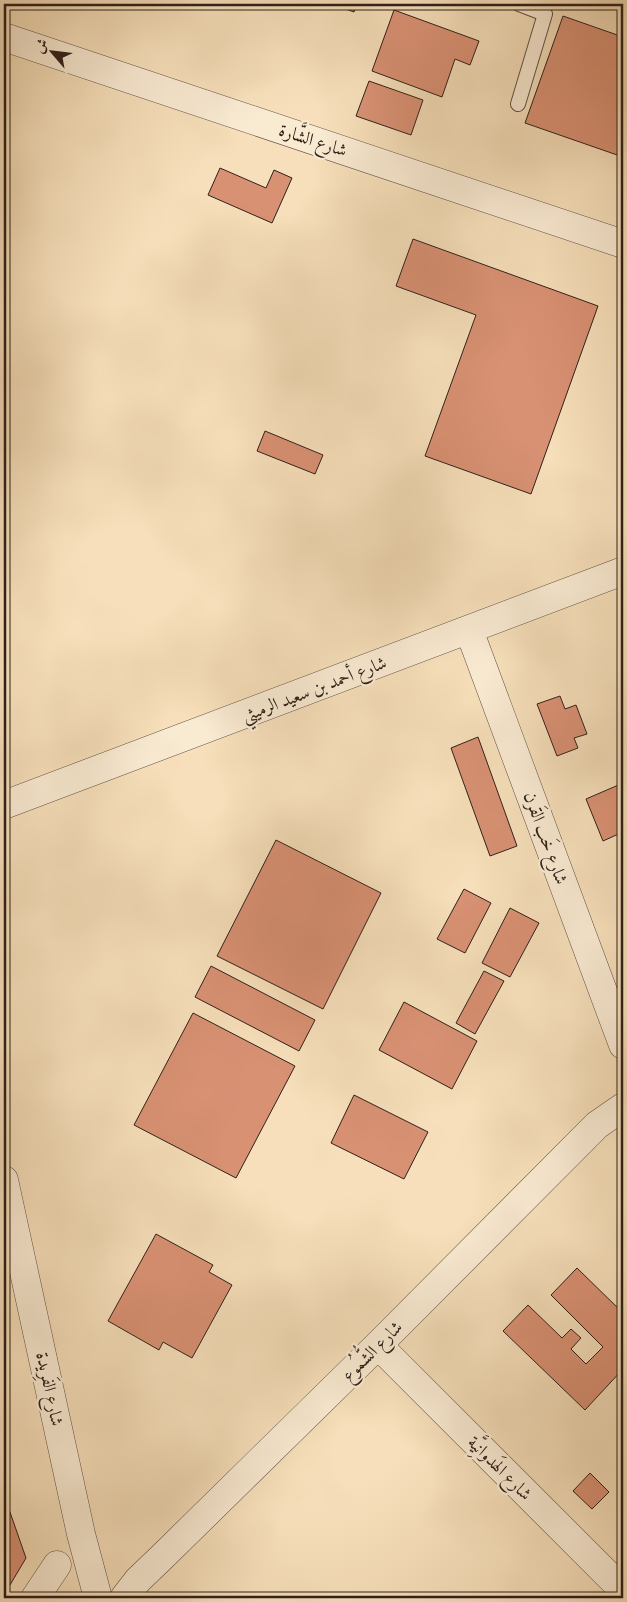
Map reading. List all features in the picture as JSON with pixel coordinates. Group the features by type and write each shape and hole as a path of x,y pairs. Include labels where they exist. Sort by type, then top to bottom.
{"street":[{"name":"شارع الشَّارة","path":"4,37 623,244"},
{"name":"شارع أحمد بن سعيد الرميثي","path":"4,805 623,571"},
{"name":"شارع خَب القَرن","path":"469,630 623,1045"},
{"name":"شارع الشُّمُوع","path":"124,1598 138,1580 162,1556 378,1345 597,1125 623,1107"},
{"name":"شارع الفَرِيدة","path":"4,1180 9,1237 98,1598"},
{"name":"شارع الهَدوانِيَّة","path":"378,1345 623,1590"},
{"path":"35,1598 57,1565"}],"lane":[{"path":"518,104 545,14 519,4"}],"building":[{"path":"332,4 357,4 354,12"},
{"path":"394,10 479,41 470,65 455,59 442,97 372,71"},
{"path":"563,16 623,37 623,157 525,123"},
{"path":"369,81 423,100 411,135 356,116"},
{"path":"220,168 266,188 274,170 292,178 272,223 208,195"},
{"path":"413,239 598,306 531,494 425,456 476,315 396,286"},
{"path":"265,431 323,455 315,474 257,451"},
{"path":"560,696 565,709 576,705 587,734 574,738 578,748 557,756 537,704"},
{"path":"478,737 517,846 490,856 451,748"},
{"path":"623,783 623,832 603,841 586,799"},
{"path":"276,840 381,893 323,1009 217,956"},
{"path":"464,889 491,903 465,953 437,939"},
{"path":"510,908 539,923 510,977 482,963"},
{"path":"211,966 315,1020 299,1051 195,997"},
{"path":"484,971 504,981 475,1034 456,1023"},
{"path":"404,1002 477,1041 452,1089 379,1050"},
{"path":"193,1013 295,1066 236,1178 134,1125"},
{"path":"354,1095 428,1132 404,1179 331,1143"},
{"path":"156,1234 213,1265 209,1272 232,1285 192,1358 163,1342 159,1350 108,1321"},
{"path":"577,1268 623,1313 623,1369 585,1410 503,1331 528,1305 562,1338 571,1329 581,1338 571,1349 586,1364 603,1347 551,1295"},
{"path":"590,1473 609,1492 592,1509 573,1491"},
{"path":"4,1495 26,1558 4,1595"}]}
